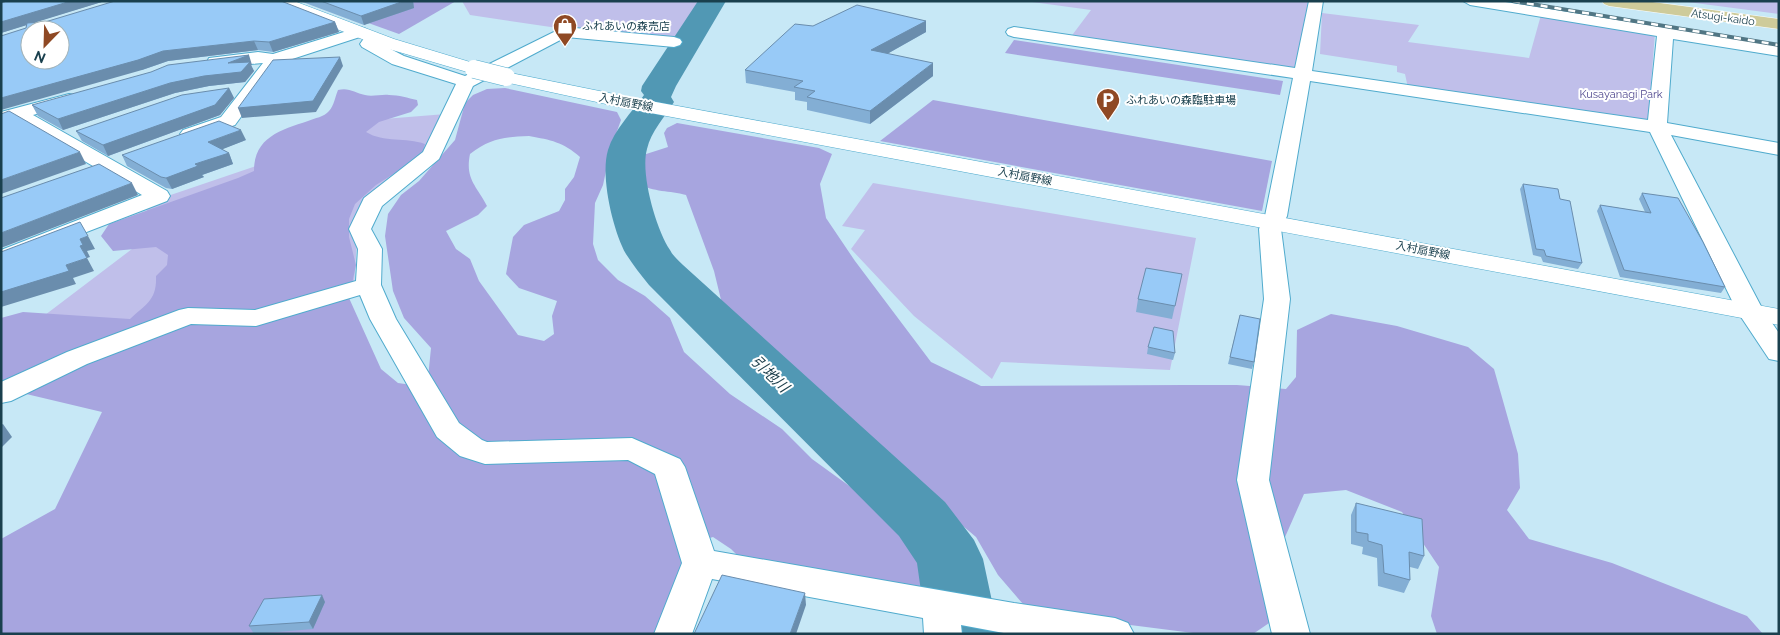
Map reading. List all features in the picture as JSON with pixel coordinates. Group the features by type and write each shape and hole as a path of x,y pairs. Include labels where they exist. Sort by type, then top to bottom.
{"main road":[{"name":"Atsugi-kaido","path":"1609,1 1779,24"}],"street":[{"path":"279,1 366,34"},
{"path":"1291,634 1253,480 1277,299 1270,229 1274,223 1316,1"},
{"path":"1470,1 1779,51"},
{"path":"366,34 368,44 398,60 470,76 564,32 674,42"},
{"path":"1014,32 1657,127 1779,148"},
{"path":"1665,33 1657,127 1750,311 1779,353"},
{"path":"197,65 258,57 274,59 366,34"},
{"path":"175,140 228,121 274,59"},
{"path":"470,76 432,155 372,203 360,229 370,249 368,285 384,319 448,430 471,448 485,454 632,449 669,467 700,563 673,634"},
{"name":"入村扇野線","path":"470,76 506,77 629,103 1779,317"},
{"path":"225,91 250,89"},
{"path":"9,116 83,95"},
{"path":"1,258 159,196 60,140 9,116"},
{"path":"60,140 88,130"},
{"path":"79,175 132,156"},
{"path":"1,394 77,358 188,316 256,318 368,285"},
{"path":"700,563 942,620 1014,619 1115,634"}],"green space":[{"path":"462,1 702,1 678,40 578,31 470,15"},
{"path":"1025,1 1309,1 1296,68 1282,70 1070,38 1091,10"},
{"path":"1680,1 1779,1 1779,14"},
{"name":"Kusayanagi Park","path":"1322,13 1419,25 1408,42 1529,58 1541,15 1655,33 1648,122 1408,88 1405,74 1397,72 1397,66 1320,54"},
{"path":"446,114 426,154 359,212 354,285 61,360 45,315 132,249 150,202 306,149 346,122"},
{"path":"873,183 1196,238 1170,370 1001,362 992,379 914,316 851,249 865,230 842,226"}],"shaded area":[{"path":"307,1 456,1 399,34"},
{"path":"1014,40 1283,81 1280,95 1005,53"},
{"path":"505,88 617,112 621,120 611,148 603,185 595,203 593,244 598,260 618,280 645,296 670,318 684,352 730,394 782,429 812,459 866,498 907,534 929,559 936,588 922,596 747,565 731,549 713,537 703,540 688,634 1,634 1,539 55,509 102,412 1,388 1,318 23,312 130,319 146,305 155,291 156,276 167,265 168,255 156,247 113,251 101,236 109,224 254,171 255,159 264,143 279,132 327,113 332,107 338,90 349,90 368,96 396,96 417,100 418,105 411,112 379,122 366,132 380,138 425,144 422,156 376,185 355,204 349,219 349,237 356,265 349,298 381,369 398,383 412,385 428,378 431,348 404,318 393,291 385,236 388,214 401,195 419,181 455,140 465,103 473,95 487,89","holes":["529,136 550,140 562,145 580,157 574,177 565,189 565,200 559,211 524,225 513,237 506,274 519,288 557,301 552,316 554,334 544,341 518,335 479,281 470,259 456,249 446,231 478,215 487,206 470,176 470,154 498,139"]},
{"path":"933,100 1272,161 1262,211 880,141"},
{"path":"677,123 819,148 832,154 820,184 826,218 855,261 931,362 981,386 1237,385 1286,389 1296,377 1297,330 1331,314 1397,326 1468,347 1494,369 1518,454 1520,488 1507,510 1529,539 1612,563 1747,616 1763,634 1437,634 1431,616 1439,567 1402,512 1346,490 1304,494 1278,553 1272,621 1253,634 1201,634 1091,620 1023,604 998,575 976,537 783,374 723,308 714,271 686,195 656,190 639,183 637,161 640,156 668,147 664,133 667,128"}],"building":[{"path":"7,1 71,1 1,22 1,3"},
{"path":"115,1 281,1 335,22 269,42 254,41 163,51 138,60 1,98 1,36 20,30 20,70 70,70 70,20 52,20"},
{"path":"321,1 404,1 361,16"},
{"path":"857,5 926,21 871,50 933,63 870,111 807,97 815,91 794,87 803,81 745,70 795,24 813,26"},
{"path":"249,55 228,63 250,62 241,72 204,76 170,83 58,119 32,105 151,72 168,65"},
{"path":"340,57 313,101 238,108 273,60"},
{"path":"229,88 215,105 103,145 76,131 182,95"},
{"path":"9,111 80,152 1,180 1,114"},
{"path":"219,121 241,130 208,142 229,153 195,164 198,166 166,178 122,155"},
{"path":"99,164 132,183 1,233 1,198"},
{"path":"1523,184 1558,189 1560,199 1570,201 1582,263 1546,256 1544,250 1536,249"},
{"path":"1642,193 1678,198 1703,242 1725,287 1624,270 1600,205 1651,213"},
{"path":"80,222 88,236 80,239 83,245 80,246 87,258 66,265 69,271 1,292 1,252"},
{"path":"1146,268 1182,274 1175,306 1138,299"},
{"path":"1240,315 1260,319 1254,362 1230,357"},
{"path":"1154,327 1173,331 1175,353 1148,347"},
{"path":"1356,503 1422,519 1424,556 1409,552 1410,580 1384,573 1382,545 1368,541 1368,534 1356,532"},
{"path":"722,575 805,593 790,634 694,634"},
{"path":"322,595 309,622 249,626 264,599"}],"waterway":[{"name":"引地川","path":"658,91 659,86 712,1"},
{"name":"引地川","path":"657,102 632,137 627,150 626,160 626,173 631,203 644,245 649,254 666,275 922,519 950,559 963,634"}],"railway":[{"path":"1513,1 1779,45"}],"place":[{"name":"ふれあいの森売店","path":"565,47"},
{"name":"ふれあいの森臨駐車場","path":"1108,121"}]}
